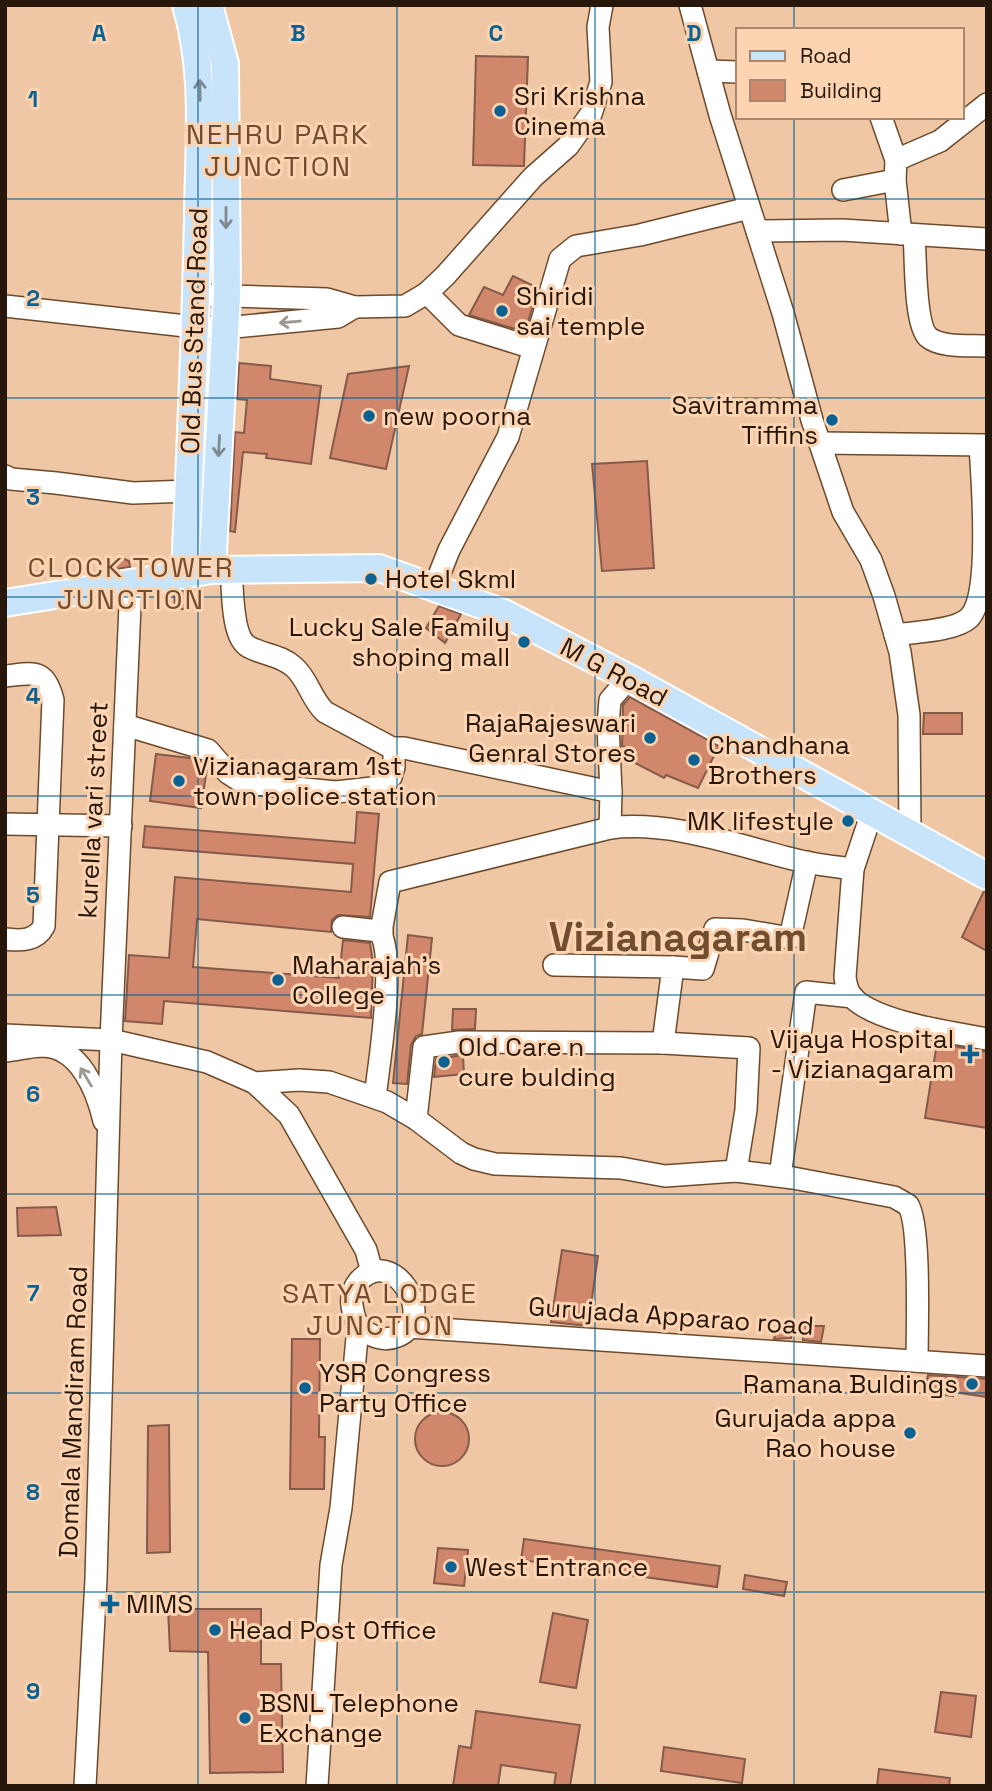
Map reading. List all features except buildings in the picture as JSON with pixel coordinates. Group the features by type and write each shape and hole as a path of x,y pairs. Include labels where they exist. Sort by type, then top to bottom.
{"main road":[{"name":"Old Bus Stand Road","path":"186,5 196,43 200,85 196,312 186,574"},
{"name":"Old Bus Stand Road","path":"209,5 225,64 227,296 222,570"},
{"name":"M G Road","path":"5,603 222,570 379,568 504,613 629,678 987,876"}],"street":[{"path":"5,306 196,312 227,296 327,299 355,307 405,306 427,293 445,276 533,177 568,146 591,114 601,82 598,27 602,5"},
{"path":"690,5 820,443 843,512 871,560 895,635 909,715 910,833"},
{"path":"708,71 736,72"},
{"path":"843,190 895,170 940,141 987,104"},
{"path":"882,119 908,235 922,328 929,338 943,343 987,346"},
{"path":"434,588 449,550 508,437 557,267 567,251 576,246 640,235 749,208"},
{"path":"757,231 842,230 987,239"},
{"path":"5,292 196,312 225,328 338,317 355,307"},
{"path":"427,293 459,326 533,348"},
{"path":"820,443 983,445 984,586 979,597 968,619 952,626 895,635"},
{"path":"5,476 11,479 133,494 189,491"},
{"path":"222,570 243,642 293,665 325,712 392,748 404,748 611,792"},
{"name":"kurella vari street","path":"111,1040 131,583"},
{"path":"5,676 38,674 45,678 53,700 44,926 34,938 5,939"},
{"path":"610,828 610,700 629,678"},
{"path":"125,725 208,750 228,773 244,783 335,792 372,788 384,783 391,776 394,767 392,748"},
{"path":"853,997 847,988 845,977 853,869 872,812"},
{"path":"5,824 121,826"},
{"path":"382,936 390,882 610,828 646,826 807,862 853,869"},
{"path":"554,965 703,968 715,929 790,937 807,862"},
{"path":"343,927 379,930 386,948 386,999 375,1097"},
{"path":"663,1043 673,967"},
{"path":"780,1176 806,992 853,997 893,1019 987,1039"},
{"path":"5,1035 111,1040 207,1062 256,1083 289,1115 366,1250 372,1272"},
{"name":"Domala Mandiram Road","path":"85,1786 97,1566 111,1040"},
{"path":"416,1119 424,1047 459,1042 663,1043 749,1048 746,1110 736,1171"},
{"path":"5,1051 45,1046 72,1055 89,1080 101,1108 109,1140"},
{"path":"256,1083 299,1080 329,1082 387,1101 461,1153 495,1164 621,1168 665,1176 736,1171 780,1176 894,1197 908,1205 913,1221 917,1281 917,1361"},
{"path":"317,1786 331,1565 341,1508 358,1327 352,1310 351,1296 362,1278 372,1272 384,1271 396,1275 405,1284 414,1306 414,1319 409,1327"},
{"name":"Gurujada Apparao road","path":"358,1327 373,1337 387,1340 400,1336 409,1327 987,1366"}],"place":[{"name":"Sri Krishna Cinema","path":"500,111"},
{"name":"Shiridi sai temple","path":"502,311"},
{"name":"new poorna","path":"369,416"},
{"name":"Savitramma Tiffins","path":"832,420"},
{"name":"Hotel Skml","path":"371,579"},
{"name":"Lucky Sale Family shoping mall","path":"524,642"},
{"name":"RajaRajeswari Genral Stores","path":"650,738"},
{"name":"Chandhana Brothers","path":"694,760"},
{"name":"Vizianagaram 1st town police station","path":"179,781"},
{"name":"MK lifestyle","path":"848,821"},
{"name":"Maharajah's College","path":"278,980"},
{"name":"Vijaya Hospital - Vizianagaram","path":"970,1054"},
{"name":"Old Care n cure bulding","path":"444,1062"},
{"name":"Ramana Buldings","path":"972,1384"},
{"name":"YSR Congress Party Office","path":"305,1388"},
{"name":"Gurujada appa Rao house","path":"910,1433"},
{"name":"West Entrance","path":"451,1567"},
{"name":"MIMS","path":"110,1604"},
{"name":"Head Post Office","path":"215,1630"},
{"name":"BSNL Telephone Exchange","path":"245,1718"}],"district":[{"name":"NEHRU PARK JUNCTION","path":"278,150"},
{"name":"CLOCK TOWER JUNCTION","path":"131,583"},
{"name":"Vizianagaram","path":"678,937"},
{"name":"SATYA LODGE JUNCTION","path":"380,1309"}]}
